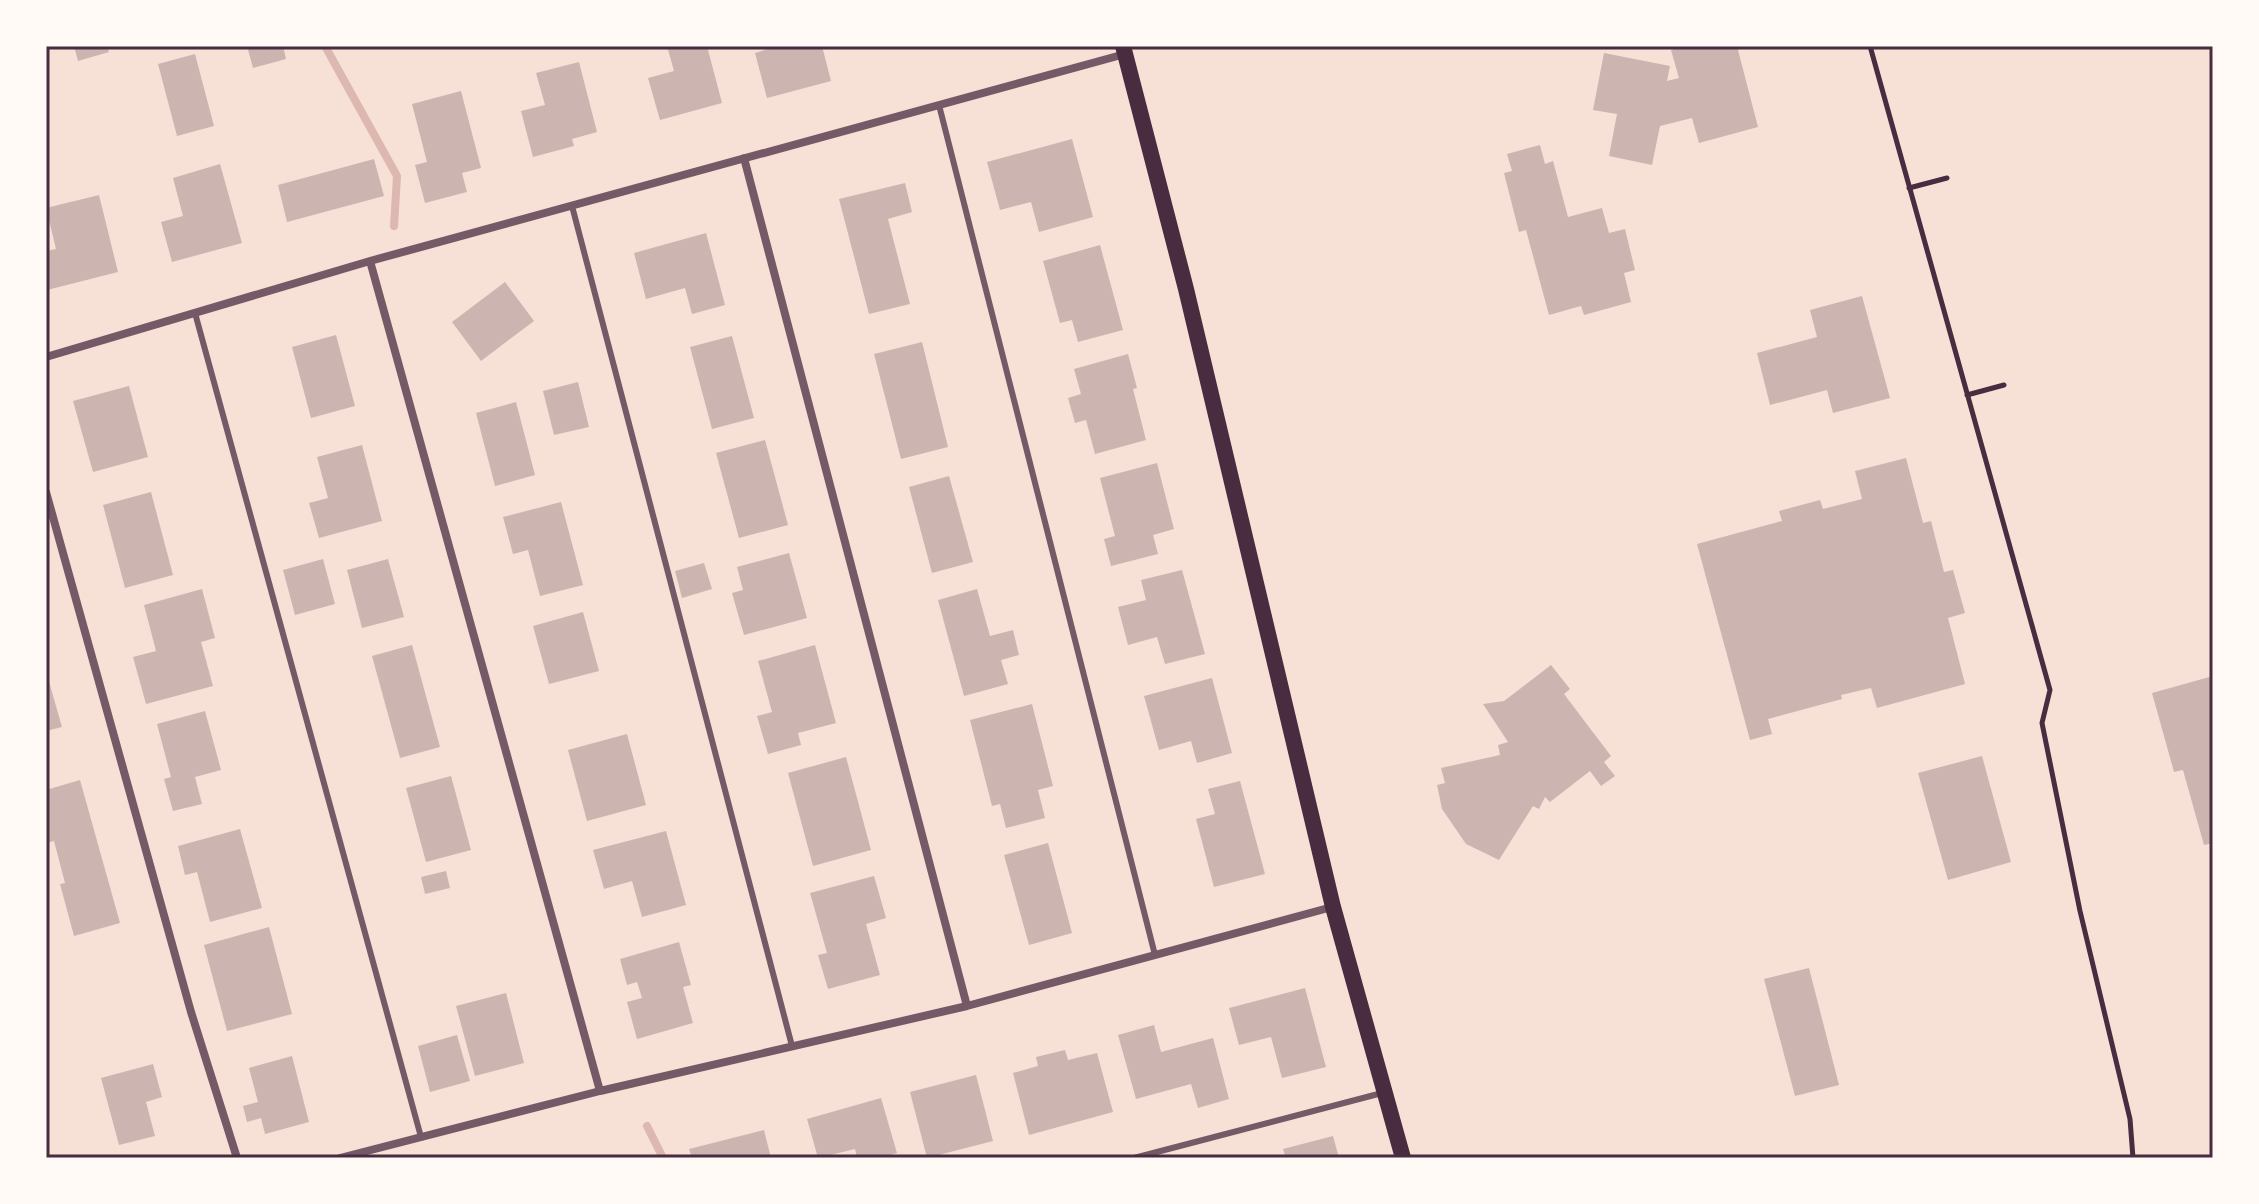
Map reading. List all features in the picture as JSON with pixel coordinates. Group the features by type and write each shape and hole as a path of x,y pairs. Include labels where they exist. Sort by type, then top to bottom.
{"main road":[{"path":"1124,50 1184,279 1333,907 1403,1158"}],"street":[{"path":"46,357 370,261 939,105 1124,50"},
{"path":"744,158 967,1006"},
{"path":"370,261 600,1091"},
{"path":"46,492 191,1012 237,1158"},
{"path":"340,1158 600,1091 967,1006 1333,907"}],"lane":[{"path":"939,105 1155,955"},
{"path":"572,206 792,1046"},
{"path":"195,313 421,1137"},
{"path":"1134,1158 1385,1092"}],"path":[{"path":"1870,46 2050,690 2042,723 2080,911 2130,1119 2133,1158"},
{"path":"1909,188 1947,178"},
{"path":"1967,395 2004,385"}],"building":[{"path":"74,46 107,46 109,52 78,61"},
{"path":"247,46 283,46 286,59 253,68"},
{"path":"667,46 707,46 722,103 660,120 648,78 674,71"},
{"path":"777,46 822,46 831,81 767,98 755,53"},
{"path":"1685,46 1737,46 1758,127 1699,143 1692,118 1660,126 1652,165 1609,156 1617,114 1593,110 1604,53 1670,66 1667,81 1679,78 1671,50"},
{"path":"195,54 214,126 177,136 158,64"},
{"path":"579,62 597,132 572,139 574,146 533,157 521,111 545,105 536,73"},
{"path":"461,91 481,168 462,173 467,192 425,203 415,165 427,162 412,104"},
{"path":"1072,139 1093,217 1039,232 1031,202 1000,210 987,162"},
{"path":"1540,145 1545,164 1553,161 1568,217 1602,208 1609,233 1625,229 1635,270 1624,273 1631,302 1584,315 1581,306 1549,315 1526,230 1519,232 1504,173 1512,171 1507,154"},
{"path":"374,159 384,196 287,222 278,185"},
{"path":"220,164 242,243 172,262 161,222 183,216 173,178"},
{"path":"905,183 912,212 888,219 910,304 869,314 839,199"},
{"path":"99,195 118,272 47,290 46,251 56,249 46,208"},
{"path":"706,233 725,305 692,314 685,288 646,299 634,253"},
{"path":"1100,245 1123,330 1078,342 1072,320 1060,323 1043,261"},
{"path":"505,282 534,321 481,361 452,322"},
{"path":"1862,296 1890,398 1833,413 1827,390 1770,405 1757,353 1817,337 1810,310"},
{"path":"336,335 355,406 311,418 292,347"},
{"path":"732,336 754,418 712,429 690,347"},
{"path":"922,342 948,447 901,459 874,354"},
{"path":"1128,354 1146,440 1095,454 1086,420 1075,423 1068,398 1081,394 1074,369"},
{"path":"578,382 589,427 554,435 543,391"},
{"path":"129,386 148,457 93,472 73,401"},
{"path":"516,402 535,475 495,486 476,413"},
{"path":"765,440 788,525 739,538 716,453"},
{"path":"362,445 382,521 319,538 309,503 328,498 317,457"},
{"path":"1906,458 1923,523 1931,521 1944,572 1953,570 1965,613 1948,618 1965,684 1877,708 1871,688 1841,695 1842,699 1768,719 1772,734 1750,740 1697,544 1782,521 1779,511 1820,500 1823,509 1862,499 1855,471"},
{"path":"1157,463 1174,529 1153,535 1158,554 1111,566 1104,539 1115,536 1100,478"},
{"path":"949,476 973,562 932,573 909,487"},
{"path":"151,492 173,575 125,588 103,505"},
{"path":"561,502 583,585 540,596 528,550 513,554 503,517"},
{"path":"789,553 807,618 744,635 732,593 743,590 737,567"},
{"path":"323,559 335,604 295,615 283,570"},
{"path":"388,559 404,617 362,628 347,570"},
{"path":"704,563 712,589 682,598 675,571"},
{"path":"1182,570 1205,654 1165,664 1157,637 1128,645 1118,607 1146,600 1141,580"},
{"path":"202,589 215,638 201,642 213,686 146,704 133,657 156,651 144,605"},
{"path":"977,589 990,636 1013,630 1019,655 1001,660 1008,684 964,696 938,600"},
{"path":"583,612 599,671 549,684 533,626"},
{"path":"412,645 440,747 400,758 372,656"},
{"path":"815,645 836,723 798,733 801,745 768,754 757,716 772,712 758,661"},
{"path":"1551,665 1570,689 1564,694 1611,756 1604,762 1615,776 1601,786 1590,771 1550,802 1545,797 1539,809 1533,806 1499,860 1466,844 1442,809 1437,785 1445,783 1441,768 1500,755 1498,745 1508,742 1483,704 1504,701"},
{"path":"46,671 62,727 46,731"},
{"path":"2213,676 2213,843 2204,845 2183,770 2174,772 2152,693"},
{"path":"1212,678 1232,753 1197,763 1191,741 1159,750 1144,696"},
{"path":"1032,704 1053,786 1038,790 1045,818 1006,828 1000,804 992,806 970,720"},
{"path":"205,711 221,770 195,777 202,804 173,811 164,779 171,777 157,724"},
{"path":"627,734 646,805 587,821 568,750"},
{"path":"1982,756 2011,862 1948,880 1918,773"},
{"path":"846,757 871,850 813,866 788,773"},
{"path":"451,776 471,850 426,862 406,788"},
{"path":"80,780 120,923 74,936 60,884 65,883 54,841 46,843 46,790"},
{"path":"1240,781 1265,874 1214,887 1196,819 1215,814 1208,789"},
{"path":"240,829 262,908 210,922 197,872 185,875 178,846"},
{"path":"666,831 686,905 642,917 632,881 604,889 593,850"},
{"path":"1048,843 1072,933 1029,945 1004,855"},
{"path":"446,871 450,888 425,894 421,877"},
{"path":"874,876 886,918 866,924 880,975 828,989 818,955 827,953 810,893"},
{"path":"269,927 292,1014 227,1031 204,945"},
{"path":"679,942 691,985 683,987 693,1023 637,1039 627,1002 642,998 637,982 627,985 620,959"},
{"path":"1809,968 1839,1085 1795,1096 1764,979"},
{"path":"1305,988 1326,1067 1282,1078 1271,1037 1239,1045 1229,1008"},
{"path":"506,993 524,1063 475,1076 456,1006"},
{"path":"1154,1025 1161,1052 1213,1038 1229,1099 1198,1108 1191,1084 1136,1099 1118,1035"},
{"path":"457,1035 470,1081 430,1092 418,1046"},
{"path":"1065,1050 1068,1060 1097,1053 1113,1112 1029,1135 1013,1073 1038,1066 1036,1057"},
{"path":"292,1056 309,1122 265,1134 261,1118 247,1122 243,1106 258,1102 249,1068"},
{"path":"153,1064 162,1097 146,1102 155,1136 119,1145 101,1078"},
{"path":"976,1075 993,1141 927,1158 910,1092"},
{"path":"881,1098 897,1153 880,1158 857,1158 855,1149 818,1158 807,1119"},
{"path":"764,1130 771,1158 692,1158 689,1149"},
{"path":"1333,1136 1339,1158 1286,1158 1283,1149"}],"waterway":[{"path":"325,46 397,176 394,226"},
{"path":"647,1126 663,1158"}]}
